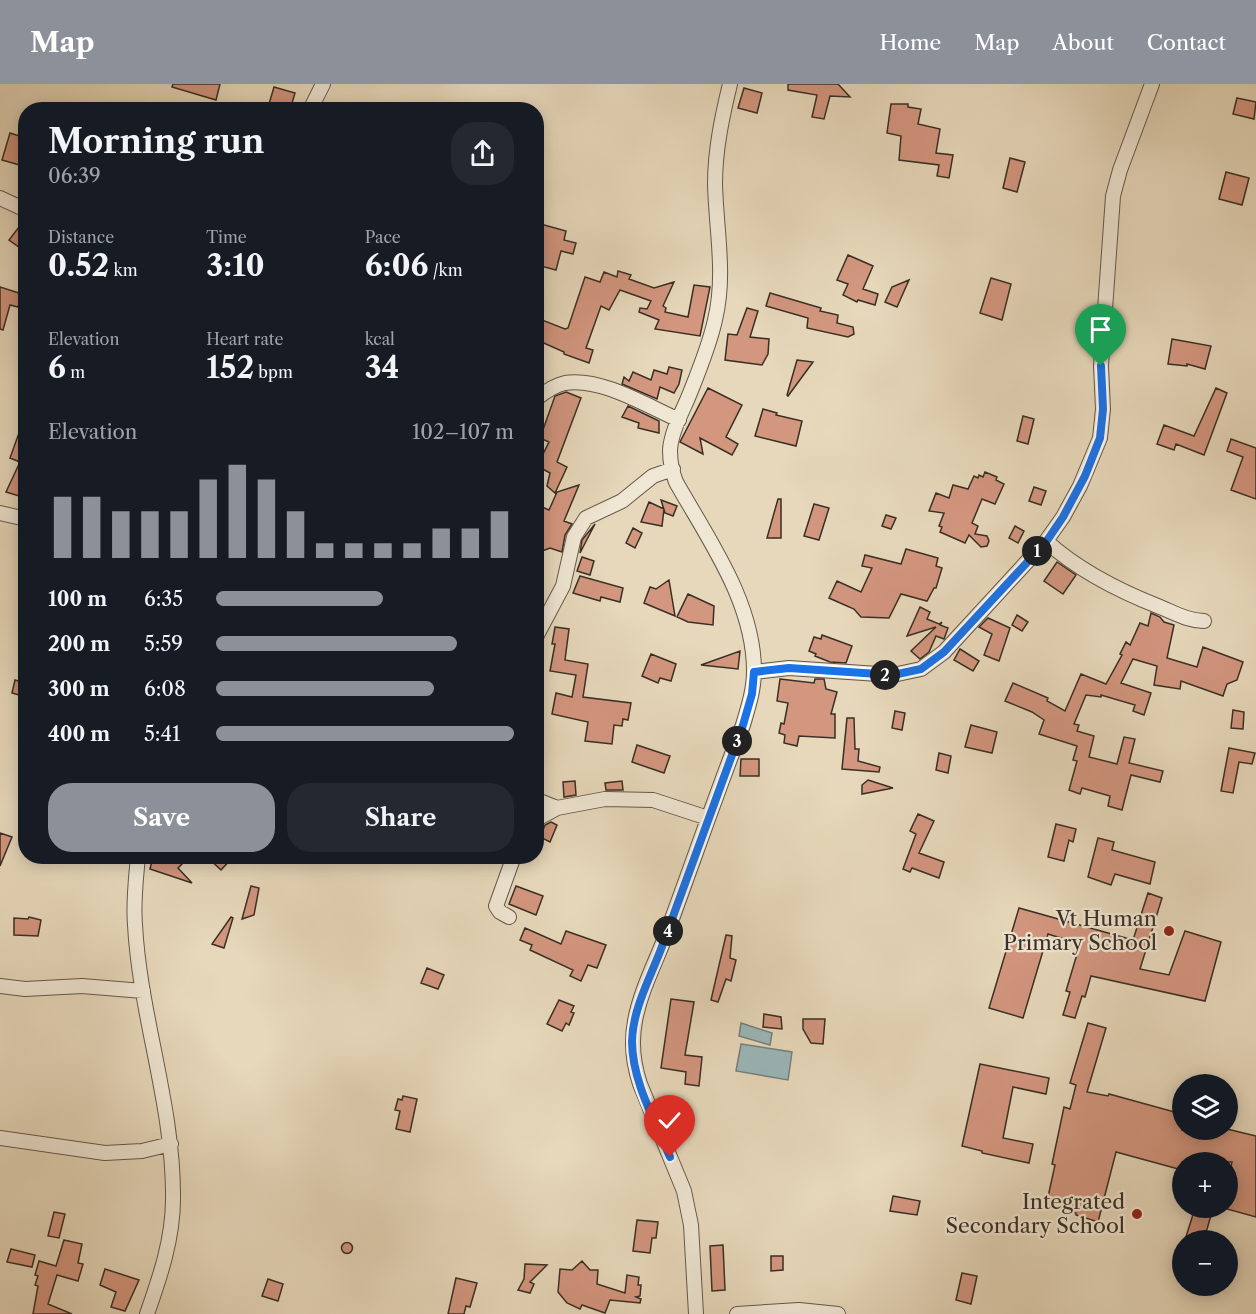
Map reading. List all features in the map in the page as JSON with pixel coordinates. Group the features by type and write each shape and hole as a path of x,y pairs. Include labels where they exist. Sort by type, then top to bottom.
{"street":[{"path":"314,102 323,84"},
{"path":"696,1314 691,1225 684,1191 635,1070 632,1040 642,997 743,725 752,694 754,672 743,611 676,482 670,450 715,321 718,302 720,240 716,168 721,124 730,84"},
{"path":"754,672 789,668 893,675 921,669 944,652 1046,542 1063,517 1080,486 1100,438 1103,409 1101,366 1113,196 1120,170 1152,84"},
{"path":"0,198 18,206"},
{"path":"544,393 564,383 584,382 627,396 679,420"},
{"path":"544,622 563,586 574,537 586,518 622,501 653,476 672,469"},
{"path":"0,513 18,517"},
{"path":"1046,542 1118,590 1185,619 1204,621"},
{"path":"544,815 556,808 605,800 653,800 708,818"},
{"path":"544,803 556,808"},
{"path":"138,864 134,923 143,991 171,1144 173,1200 171,1231 164,1264 147,1314"},
{"path":"509,917 500,912 496,906 511,864"},
{"path":"0,986 25,989 82,986 143,991"},
{"path":"0,1138 105,1153 142,1151 171,1144"},
{"path":"737,1314 799,1310 838,1314"}],"water":[{"path":"741,1023 772,1033 770,1045 739,1036"},
{"path":"741,1044 792,1052 788,1080 736,1071"}],"building":[{"path":"173,84 220,84 216,100 172,87"},
{"path":"788,84 838,84 850,97 830,96 824,119 812,117 817,95 788,90"},
{"path":"274,87 295,93 292,102 270,102"},
{"path":"744,88 762,93 757,113 738,108"},
{"path":"1237,98 1256,102 1254,119 1233,114"},
{"path":"891,104 908,104 908,107 921,109 918,124 940,129 936,153 953,155 949,178 937,176 939,165 899,160 901,136 887,133"},
{"path":"10,133 18,136 18,165 2,160"},
{"path":"1010,158 1025,162 1017,192 1003,188"},
{"path":"1226,172 1249,178 1242,205 1219,199"},
{"path":"544,225 566,231 564,240 576,243 573,254 561,251 556,270 544,267"},
{"path":"18,228 18,246 9,240"},
{"path":"848,255 873,266 863,289 878,294 875,305 858,300 857,302 843,295 848,284 837,280"},
{"path":"618,271 631,275 629,279 654,288 674,282 663,306 666,308 665,312 688,317 694,285 710,287 700,336 655,329 659,320 639,312 640,308 647,309 651,301 620,290 609,310 601,306 586,348 593,350 589,363 564,354 544,343 544,321 565,329 568,328 585,277 600,282 604,272 617,277"},
{"path":"991,278 1011,284 1002,320 980,313"},
{"path":"909,280 897,307 885,302 892,287"},
{"path":"0,287 18,293 18,307 10,305 3,330 0,329"},
{"path":"770,293 838,315 837,323 853,327 854,334 848,337 807,328 808,318 766,306"},
{"path":"747,308 758,311 750,337 769,339 768,354 762,365 725,360 728,334 737,335"},
{"path":"1172,339 1211,346 1205,369 1187,364 1187,366 1168,364"},
{"path":"797,360 813,362 788,396 787,395"},
{"path":"669,367 682,370 674,393 660,387 657,399 622,384 624,377 629,381 633,372 651,380 654,370 667,374"},
{"path":"708,388 742,405 726,437 738,444 732,455 700,438 703,454 680,442"},
{"path":"1216,388 1227,393 1204,455 1176,444 1174,450 1157,444 1164,425 1194,436"},
{"path":"566,392 581,398 557,462 567,467 555,493 547,486 550,473 544,470 544,452 549,442 544,440 544,427 555,396"},
{"path":"628,406 659,421 659,433 638,428 639,423 622,417"},
{"path":"763,409 777,413 776,415 802,421 796,446 755,436"},
{"path":"1023,416 1034,419 1028,444 1017,441"},
{"path":"18,436 18,461 10,458"},
{"path":"1231,439 1256,448 1256,499 1231,490 1243,457 1227,451"},
{"path":"18,466 18,496 6,492"},
{"path":"985,472 997,477 996,480 1004,484 995,504 982,499 972,523 978,526 975,534 987,536 989,541 987,546 981,547 969,535 965,543 940,532 942,527 939,526 944,513 929,511 936,493 949,498 953,485 968,489 974,476 983,477"},
{"path":"579,485 564,521 572,524 565,535 562,552 550,548 544,550 544,508 549,510 557,492"},
{"path":"1034,487 1046,491 1041,505 1029,501"},
{"path":"778,499 781,499 781,538 767,538"},
{"path":"661,500 677,506 673,516 665,513"},
{"path":"649,502 664,509 662,526 641,522"},
{"path":"814,504 829,508 819,540 804,536"},
{"path":"886,515 896,518 891,529 882,526"},
{"path":"595,524 580,553 582,540"},
{"path":"1015,526 1024,531 1018,543 1009,538"},
{"path":"633,528 642,533 635,548 626,543"},
{"path":"906,549 938,558 936,566 942,568 936,588 927,601 901,594 889,618 861,617 854,609 829,598 837,581 861,592 872,568 862,566 865,555 901,564"},
{"path":"582,557 594,561 590,575 577,571"},
{"path":"1057,562 1076,575 1063,594 1044,581"},
{"path":"580,576 623,588 620,602 601,597 600,601 573,593"},
{"path":"669,580 675,616 644,603 650,587 656,589"},
{"path":"688,594 714,606 713,625 688,622 677,617"},
{"path":"920,607 930,612 927,619 939,624 942,622 940,625 948,628 944,639 936,636 929,652 920,659 911,651 936,627 907,636"},
{"path":"1151,613 1160,617 1164,622 1174,625 1167,658 1197,667 1203,647 1243,662 1237,680 1227,684 1223,696 1181,681 1180,689 1154,685 1157,666 1133,659 1121,683 1151,693 1144,715 1133,711 1135,705 1101,695 1101,697 1086,695 1074,724 1079,725 1077,731 1094,736 1089,757 1117,764 1124,737 1135,739 1129,763 1163,771 1160,782 1131,775 1122,810 1108,806 1110,796 1082,788 1080,794 1069,790 1077,761 1073,760 1077,746 1039,734 1044,720 1032,712 1005,701 1013,683 1048,698 1047,701 1065,711 1081,674 1106,684 1122,655 1120,654 1126,642 1130,645 1140,623 1148,626"},
{"path":"1017,615 1028,622 1022,631 1012,625"},
{"path":"988,618 1010,628 999,661 984,655 992,634 979,627"},
{"path":"555,627 569,629 565,660 588,664 583,697 631,703 628,720 623,719 622,726 614,725 612,744 585,741 588,722 552,714 556,693 572,697 576,675 550,671 555,644 552,644"},
{"path":"822,635 852,646 846,663 830,662 809,651 814,637 821,639"},
{"path":"960,649 979,661 973,671 954,660"},
{"path":"740,651 738,669 701,665"},
{"path":"651,654 676,664 671,681 660,678 658,683 642,676"},
{"path":"780,679 814,683 815,679 824,679 826,689 837,692 831,714 835,714 835,738 799,736 797,746 784,743 785,735 779,733 781,723 784,724 788,703 777,701"},
{"path":"15,680 18,681 18,695 12,693"},
{"path":"1233,710 1244,712 1243,729 1231,728"},
{"path":"895,711 905,713 902,730 892,728"},
{"path":"847,718 854,718 855,749 859,749 858,761 880,767 879,772 842,769"},
{"path":"971,725 997,732 992,753 965,747"},
{"path":"637,745 670,756 664,773 632,762"},
{"path":"1229,748 1255,753 1252,764 1239,762 1233,793 1221,791"},
{"path":"939,753 951,756 948,773 936,770"},
{"path":"741,759 759,759 759,776 740,776"},
{"path":"868,780 893,788 862,794 862,785"},
{"path":"575,781 576,795 564,797 563,782"},
{"path":"622,781 623,790 606,790 605,783"},
{"path":"918,814 934,821 919,853 944,862 939,878 912,868 910,872 903,869 916,834 910,831"},
{"path":"551,822 557,825 550,842 544,839 545,825"},
{"path":"1056,824 1076,829 1073,842 1069,840 1064,861 1048,857"},
{"path":"0,833 12,837 0,866"},
{"path":"1098,838 1114,842 1112,850 1155,862 1150,884 1115,874 1111,885 1088,877"},
{"path":"151,864 182,864 178,868 192,883 150,869"},
{"path":"215,864 227,864 221,870"},
{"path":"251,886 259,888 254,915 242,919"},
{"path":"516,886 543,896 536,915 509,904"},
{"path":"1148,893 1162,898 1140,969 1169,975 1185,931 1221,942 1205,1001 1091,976 1085,997 1082,996 1075,1018 1063,1015 1070,992 1066,991 1080,944 1048,934 1023,1018 989,1008 1019,908 1133,940"},
{"path":"29,917 41,920 38,936 14,935 14,918 28,919"},
{"path":"231,917 233,918 224,948 212,944"},
{"path":"525,928 561,944 566,931 606,945 597,968 588,965 581,981 570,976 573,970 530,950 532,945 520,940"},
{"path":"726,935 732,936 730,958 736,960 731,981 726,979 718,1002 711,1000"},
{"path":"427,968 444,975 438,989 421,983"},
{"path":"671,999 694,1002 685,1055 702,1057 699,1086 685,1084 686,1072 661,1068"},
{"path":"559,1000 574,1006 569,1025 566,1023 562,1031 547,1024"},
{"path":"764,1014 781,1017 782,1029 763,1027"},
{"path":"803,1019 825,1019 823,1044 811,1043 803,1029"},
{"path":"1088,1023 1106,1028 1087,1092 1108,1096 1109,1094 1172,1111 1172,1140 1238,1140 1238,1132 1256,1136 1256,1217 1238,1212 1238,1152 1172,1152 1172,1167 1116,1152 1098,1222 1076,1215 1076,1213 1046,1206 1064,1107 1070,1109 1076,1085 1070,1083"},
{"path":"980,1064 1049,1078 1046,1094 1013,1087 1003,1138 1033,1144 1029,1163 982,1153 982,1151 962,1146"},
{"path":"403,1096 417,1099 410,1132 396,1129 400,1111 395,1110 398,1099 402,1100"},
{"path":"893,1196 920,1201 917,1215 890,1211"},
{"path":"54,1212 65,1214 59,1238 48,1236"},
{"path":"1192,1218 1210,1218 1207,1230 1188,1230"},
{"path":"637,1220 658,1222 656,1238 652,1238 650,1253 633,1251"},
{"path":"64,1240 82,1244 78,1263 83,1264 78,1281 57,1275 48,1304 72,1314 33,1314 38,1286 35,1285 38,1276 35,1275 39,1261 56,1266"},
{"path":"347,1243 351,1244 351,1252 347,1253 343,1252 342,1248 343,1244"},
{"path":"723,1245 725,1290 712,1291 710,1246"},
{"path":"11,1249 35,1255 32,1267 7,1262"},
{"path":"771,1256 783,1256 783,1270 771,1271"},
{"path":"582,1261 590,1270 598,1270 597,1284 625,1293 627,1275 639,1277 640,1296 636,1297 641,1299 640,1303 610,1300 605,1313 582,1305 580,1309 567,1303 558,1292 560,1269 572,1270"},
{"path":"525,1264 547,1265 530,1282 534,1284 530,1293 518,1290 524,1279"},
{"path":"105,1269 139,1280 125,1311 111,1307 116,1292 100,1285"},
{"path":"962,1273 977,1276 971,1304 956,1300"},
{"path":"456,1278 477,1283 470,1307 466,1306 464,1314 448,1314"},
{"path":"268,1279 283,1284 278,1301 262,1296"}],"place":[{"name":"Vt Human Primary School","path":"1169,931"},
{"name":"Integrated Secondary School","path":"1137,1214"}],"route":[{"path":"670,1157 635,1070 632,1040 635,1020 743,725 752,694 754,672 789,668 893,675 921,669 944,652 1046,542 1063,517 1085,476 1100,438 1103,409 1101,366"}]}
